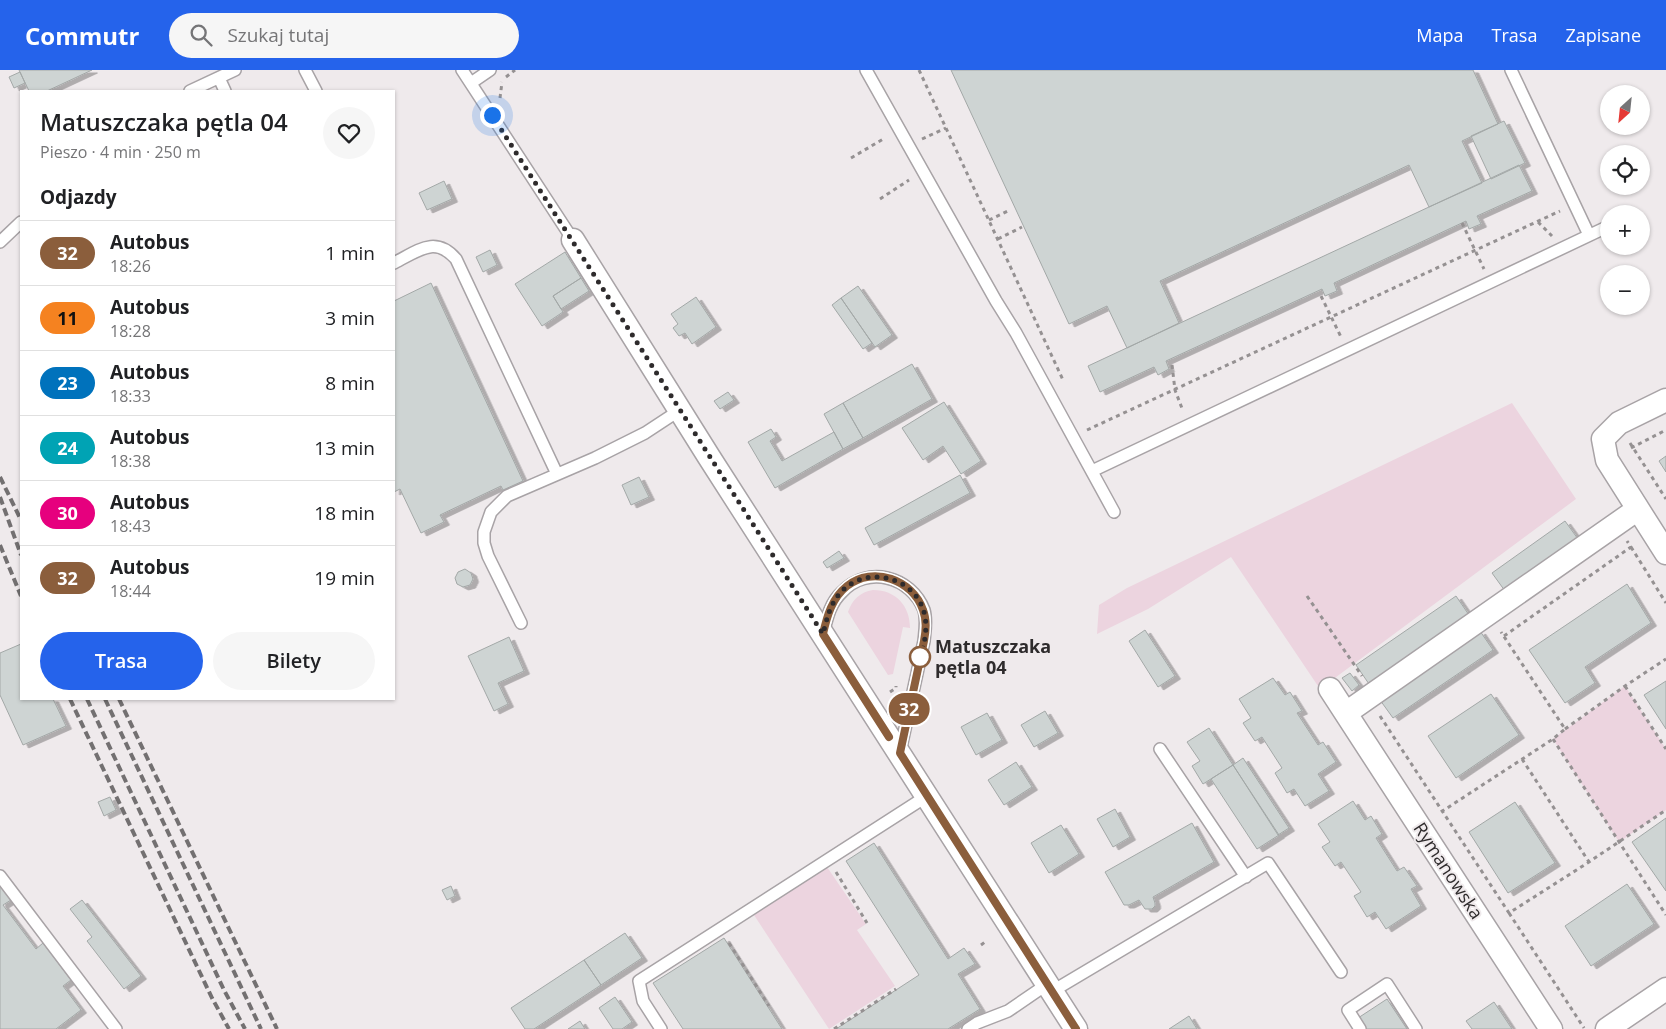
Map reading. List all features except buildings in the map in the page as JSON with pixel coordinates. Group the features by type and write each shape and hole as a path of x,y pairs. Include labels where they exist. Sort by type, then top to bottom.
{"street":[{"path":"573,240 1076,1029"},
{"path":"1666,400 1619,423 1603,438 1606,460 1666,553"},
{"path":"1346,713 1638,509"},
{"name":"Rymanowska","path":"1330,689 1551,1029"},
{"path":"1607,1029 1666,989"}],"lane":[{"path":"192,90 235,70"},
{"path":"305,70 315,90"},
{"path":"462,70 573,240"},
{"path":"471,83 490,70"},
{"path":"866,70 996,301 1016,333 1114,512"},
{"path":"1511,70 1590,235"},
{"path":"219,78 225,90"},
{"path":"0,242 20,223"},
{"path":"1092,470 1490,284 1600,230"},
{"path":"395,263 429,247 440,246 449,251 456,259 557,474"},
{"path":"521,623 484,544 486,521 491,512 507,496 596,458 645,433 680,410"},
{"path":"823,634 827,615 832,605 840,593 858,579 880,576 891,578 912,591 920,601 926,627 900,753"},
{"path":"1160,749 1246,877"},
{"path":"662,1029 643,1001 639,981 927,796"},
{"path":"968,1029 977,1023 1008,1011 1049,989 1268,863 1341,972"},
{"path":"0,876 116,1029"},
{"path":"1360,1029 1348,1010 1387,984 1416,1029"}],"path":[{"path":"919,70 1066,387"},
{"path":"880,200 912,178"},
{"path":"1074,440 1087,430 1575,204"},
{"path":"989,220 1010,210"},
{"path":"1538,222 1556,240"},
{"path":"1462,223 1490,284"},
{"path":"998,239 1022,227"},
{"path":"1321,296 1348,351"},
{"path":"1172,366 1175,390 1188,426"},
{"path":"1082,422 1090,437"},
{"path":"1619,423 1632,447 1666,499"},
{"path":"1606,460 1666,430"},
{"path":"1616,525 1666,603"},
{"path":"1504,636 1631,547"},
{"path":"1488,614 1565,729"},
{"path":"1420,827 1553,739 1625,686 1666,659"},
{"path":"1625,686 1666,749"},
{"path":"1553,739 1666,915"},
{"path":"1522,759 1589,862"},
{"path":"1509,913 1620,842 1666,810"},
{"path":"1442,812 1584,1028"},
{"path":"833,868 867,923"},
{"path":"719,929 770,1006"},
{"path":"834,1029 896,989"}],"shaded area":[{"path":"1512,403 1576,499 1320,689 1231,557 1148,609 1097,634 1099,605 1127,588"},
{"path":"873,590 895,596 904,606 909,620 910,628 903,627 893,674 888,675 848,612 857,597"},
{"path":"1625,686 1666,749 1666,810 1619,842 1553,739"},
{"path":"827,867 866,924 857,930 895,986 829,1029 754,915"}],"railway":[{"path":"0,477 20,518"},
{"path":"0,497 20,552"},
{"path":"0,545 20,594"},
{"path":"70,700 212,998 229,1029"},
{"path":"87,700 224,990 245,1029"},
{"path":"105,700 261,1029"},
{"path":"119,700 277,1029"}],"bus line":[{"name":"32","path":"889,737 823,634 827,615 840,593 858,579 880,576 891,578 912,591 920,601 926,627 900,753 1046,985 1076,1029"}],"place":[{"name":"Matuszczaka pętla 04","path":"920,657"}],"route":[{"path":"492,115 823,634 827,615 832,605 840,593 848,586 858,579 880,576 891,578 912,591 920,601 926,627 920,657"}]}
